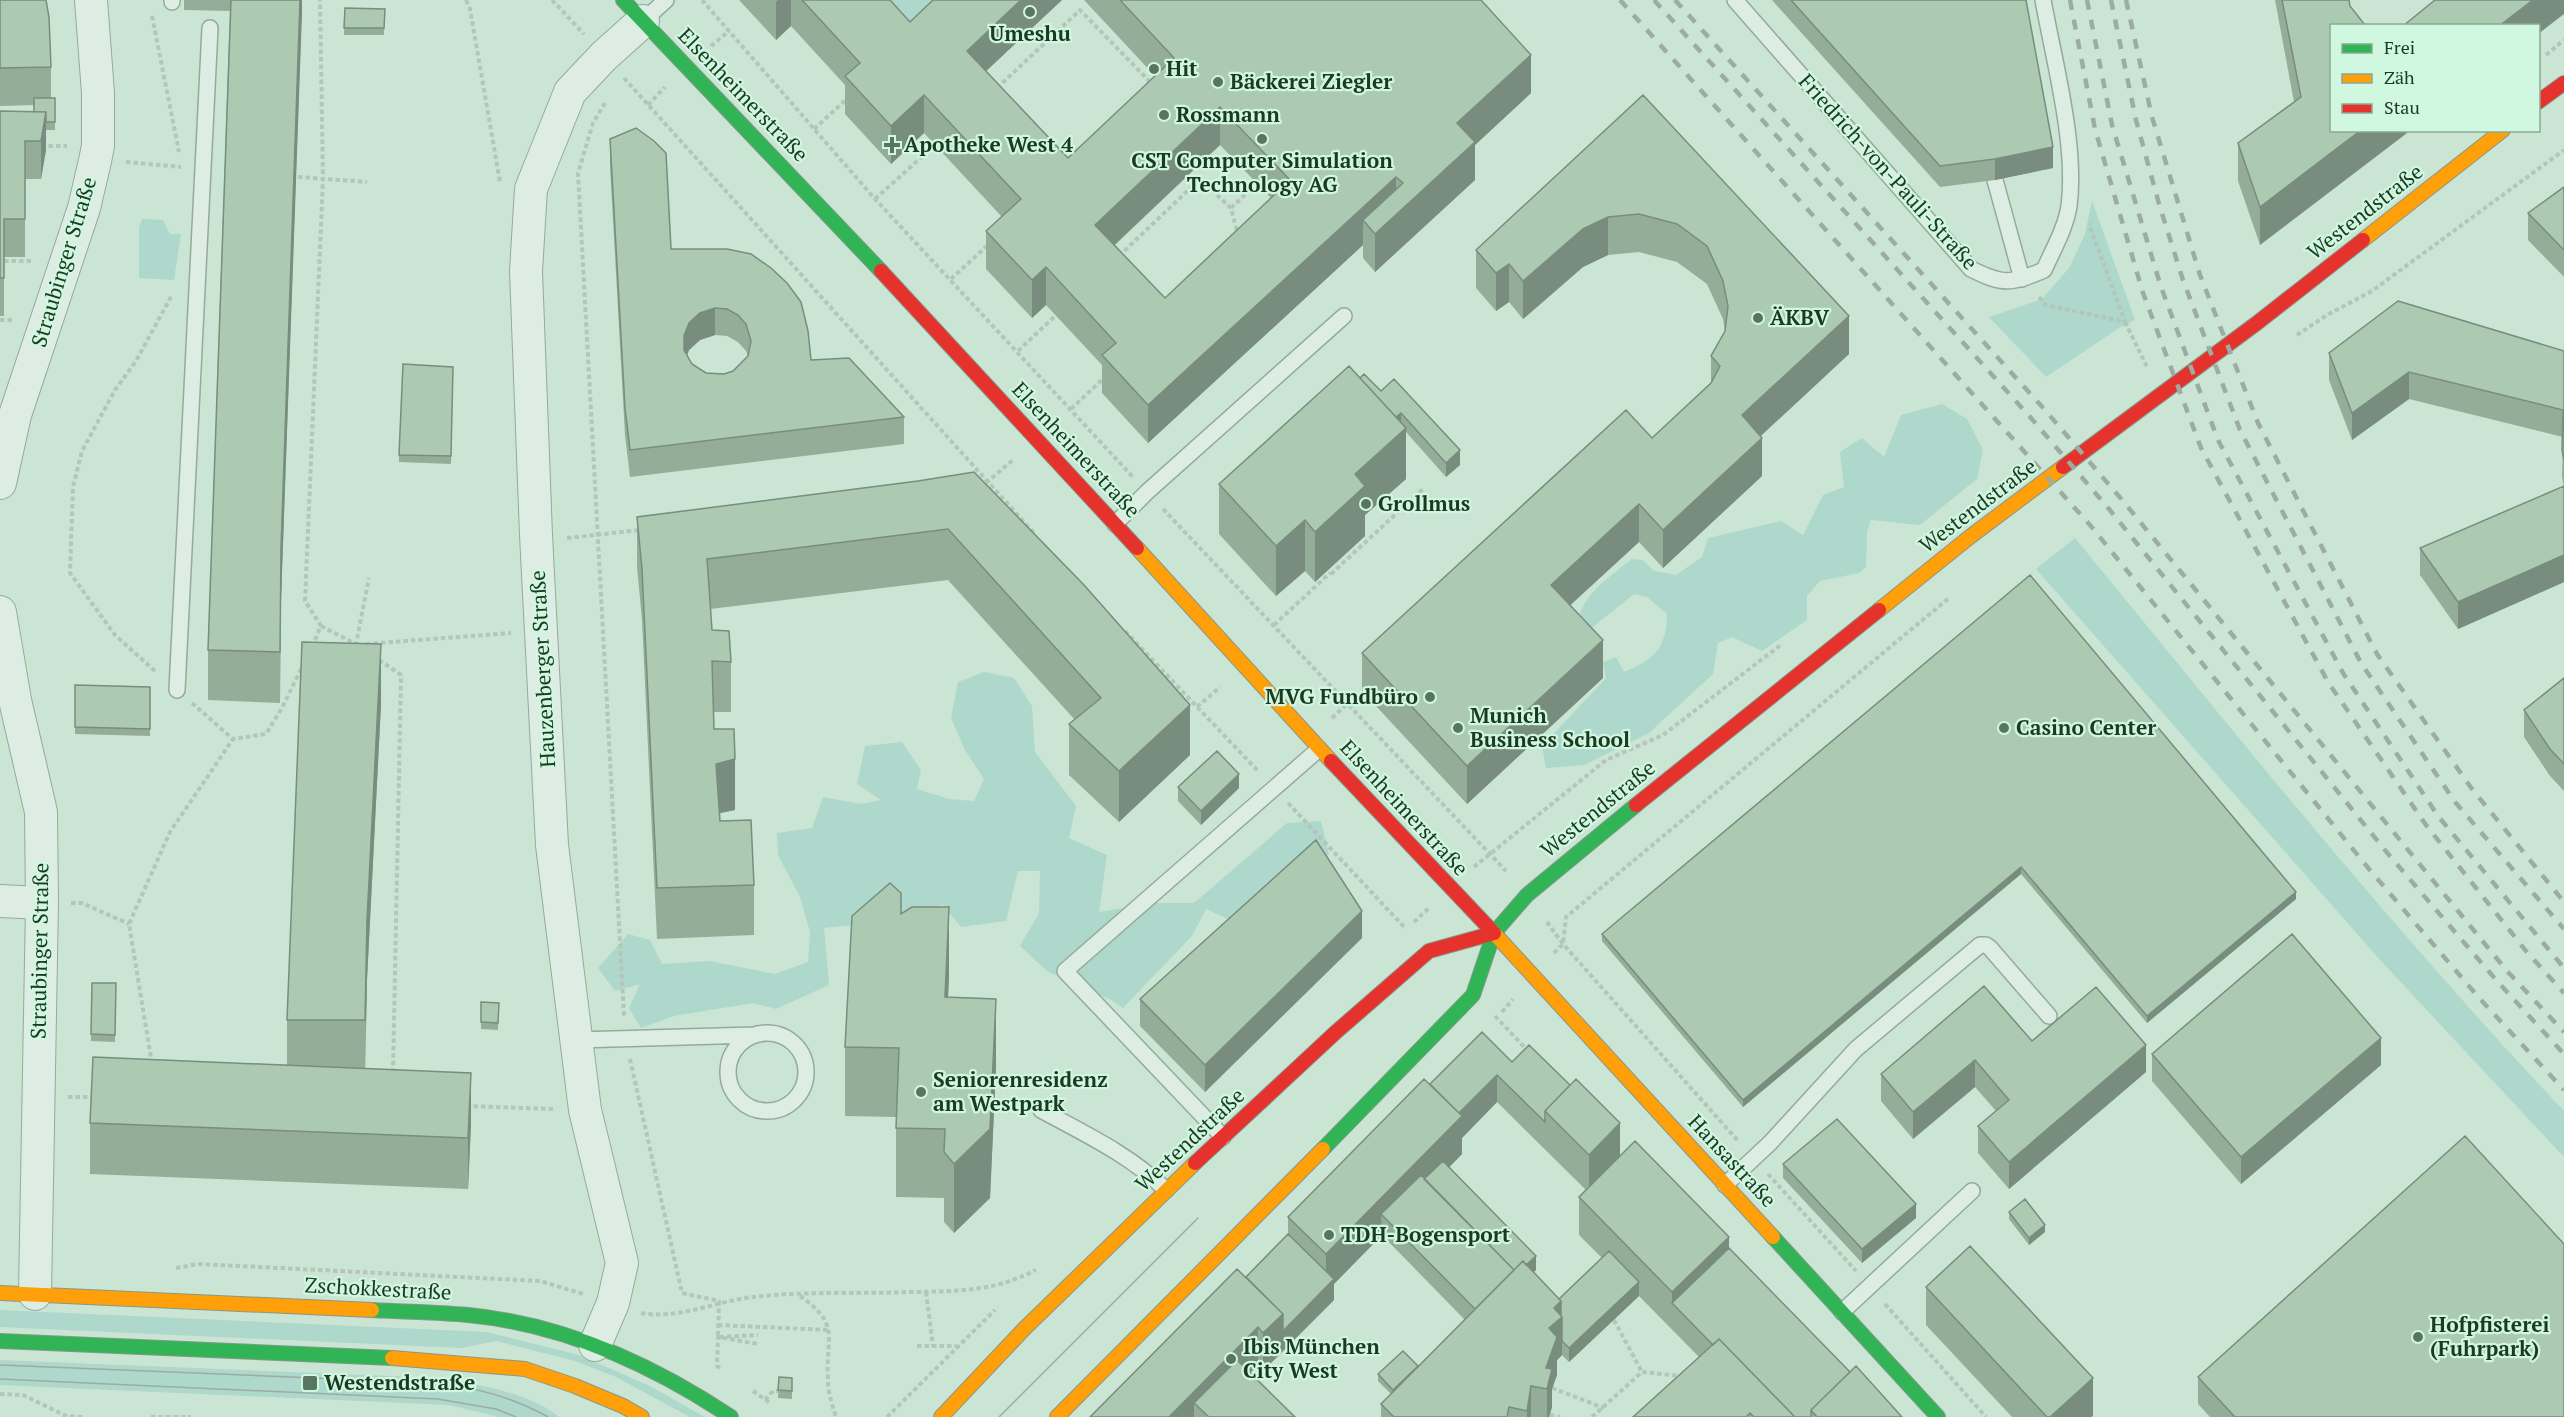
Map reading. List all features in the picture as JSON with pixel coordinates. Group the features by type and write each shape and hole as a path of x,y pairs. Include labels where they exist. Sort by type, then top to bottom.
{"main road":[{"name":"Elsenheimerstraße","path":"633,10 858,245 1319,749 1494,933"},
{"path":"2540,101 2564,83"},
{"name":"Westendstraße","path":"1057,1417 1473,995 1494,933 1527,895 1971,536 2257,323 2500,132"},
{"name":"Westendstraße","path":"941,1417 1024,1329 1166,1190 1336,1032 1429,951 1494,933"},
{"name":"Hansastraße","path":"1494,933 1938,1417"},
{"name":"Zschokkestraße","path":"0,1293 469,1315 507,1320 555,1331 654,1370 732,1417"},
{"path":"0,1341 376,1357 525,1369 585,1390 623,1406 642,1417"}],"street":[{"name":"Straubinger Straße","path":"0,483 15,415 84,208 96,153 98,93 91,0"},
{"name":"Hauzenberger Straße","path":"595,1345 613,1303 622,1263 585,1110 552,845 536,535 526,271 531,189 570,92 604,56 633,10"},
{"name":"Straubinger Straße","path":"0,612 15,700 41,812 42,903 35,1294"},
{"path":"0,901 42,903"}],"lane":[{"path":"633,10 666,0"},
{"name":"Friedrich-von-Pauli-Straße","path":"1735,0 1971,269 1996,281 2022,279"},
{"path":"1995,180 2022,279 2044,270 2069,207 2070,153 2043,0"},
{"path":"177,690 210,28"},
{"path":"1115,524 1147,492 1344,316"},
{"path":"1223,1137 1065,971 1319,749"},
{"path":"1725,1185 1755,1159 1856,1050 1980,945 1990,948 2049,1016"},
{"path":"577,1040 757,1034 781,1035 800,1050 805,1063 806,1076 803,1089 795,1100 784,1108 771,1112 758,1111 746,1106 736,1097 729,1085 725,1059 714,1036"},
{"path":"728,1072 730,1059 736,1048 757,1034"},
{"path":"1041,1110 1136,1164 1166,1190"},
{"path":"1842,1312 1972,1191"}],"path":[{"path":"320,0 323,179"},
{"path":"466,0 470,9 501,188"},
{"path":"552,0 1036,536"},
{"path":"702,0 875,200 1147,492 1489,852 1606,760 1663,735 1786,641"},
{"path":"989,96 1080,10 1159,91"},
{"path":"1110,41 1116,34"},
{"path":"2540,59 2564,40"},
{"path":"619,87 626,80"},
{"path":"814,129 853,93"},
{"path":"606,101 594,123 578,173 625,1039 682,1293 719,1302"},
{"path":"875,200 935,145"},
{"path":"33,146 96,153 183,167"},
{"path":"2291,339 2327,315 2372,291 2564,150"},
{"path":"696,158 701,153"},
{"path":"298,177 367,182"},
{"path":"1111,263 1200,179 1231,208 1240,240"},
{"path":"1231,208 1257,183"},
{"path":"2069,207 2087,219 2125,322 2147,367"},
{"path":"951,279 992,240"},
{"path":"2022,279 2046,305 2125,322"},
{"path":"1018,351 1056,315"},
{"path":"1071,409 1109,374"},
{"path":"976,485 988,483 1036,439"},
{"path":"1274,625 1329,572 1424,488"},
{"path":"536,535 575,538 645,529"},
{"path":"356,644 369,578"},
{"path":"1957,592 1566,917 1563,944 1986,1417"},
{"path":"321,626 365,650"},
{"path":"356,644 541,630"},
{"path":"1124,630 1407,929"},
{"path":"374,656 401,675 392,1081"},
{"path":"1197,707 1220,687"},
{"path":"1331,718 1348,703"},
{"path":"154,1076 129,924 170,832 232,739"},
{"path":"42,903 82,903 129,924"},
{"path":"1473,995 1537,1060"},
{"path":"39,1096 98,1098"},
{"path":"460,1106 585,1110"},
{"path":"613,1303 633,1312 653,1316 754,1296 926,1292 996,1287 1015,1281 1039,1269 1022,1284"},
{"path":"926,1292 933,1346"},
{"path":"798,1295 820,1312 829,1330 827,1379 836,1417"},
{"path":"719,1302 717,1366 721,1369"},
{"path":"887,1417 956,1346 997,1308"},
{"path":"1614,1320 1642,1372"},
{"path":"718,1325 829,1330"},
{"path":"718,1337 758,1335"},
{"path":"718,1337 758,1344"},
{"path":"917,1346 956,1346"},
{"path":"1592,1417 1605,1408 1642,1372 1682,1376"},
{"path":"747,1388 767,1402 773,1390 785,1392"},
{"path":"1552,1388 1605,1408"},
{"path":"0,1394 23,1395 66,1416 84,1417"},
{"path":"1550,1415 1560,1417"},
{"path":"151,1417 191,1417"}],"shaded area":[{"path":"867,0 942,0 901,37"},
{"path":"2092,201 2135,320 2119,328 2046,377 1989,317 2042,299 2069,268 2085,234"},
{"path":"142,219 163,220 170,234 181,234 174,280 139,278 139,227"},
{"path":"1942,404 1967,419 1983,450 1977,479 1920,525 1871,520 1867,532 1866,567 1859,573 1820,581 1807,596 1807,620 1762,651 1732,637 1718,643 1713,674 1649,733 1584,765 1546,768 1542,746 1606,678 1603,662 1616,657 1624,672 1651,657 1657,651 1664,635 1667,614 1647,597 1634,594 1589,630 1579,617 1587,599 1601,584 1632,559 1643,560 1654,571 1676,575 1702,557 1708,538 1781,521 1803,535 1823,495 1844,487 1840,452 1862,438 1884,457 1901,415"},
{"path":"2075,538 2375,900 2437,972 2564,1111 2564,1157 2381,961 2036,569"},
{"path":"984,672 1014,678 1032,706 1035,752 1076,806 1069,838 1107,855 1099,912 1154,903 1194,903 1287,823 1321,821 1329,854 1239,924 1206,909 1192,936 1123,1008 1111,1000 1047,971 1020,946 1039,913 1040,871 1018,871 1006,921 961,927 943,905 871,923 824,928 829,985 776,1009 753,1003 674,1016 641,1028 629,1008 640,984 615,991 598,968 628,934 650,940 662,964 709,961 775,974 808,962 810,932 800,897 778,855 777,833 812,828 823,797 861,804 881,800 857,784 865,746 902,742 921,770 917,789 949,799 974,801 984,779 965,750 951,718 958,682"},
{"path":"0,1310 487,1332 579,1355 648,1385 705,1417 690,1417 616,1377 575,1361 496,1341 461,1348 0,1327"},
{"path":"0,1360 440,1378 519,1396 559,1417 499,1417 449,1405 0,1385"}],"building":[{"path":"0,0 46,0 51,67 0,68"},
{"path":"231,0 300,0 281,549 280,652 208,650"},
{"path":"802,0 890,0 910,22 933,0 1021,0 967,51 1068,158 1174,58 1120,0 1481,0 1531,55 1457,123 1475,142 1375,234 1363,220 1403,183 1396,177 1148,405 1102,355 1116,343 1046,267 1032,280 986,231 1021,199 924,95 891,126 845,76 860,63","holes":["1220,107 1290,180 1165,298 1095,225"]},
{"path":"1791,0 2026,0 2053,147 1995,159 1940,166"},
{"path":"2282,0 2349,0 2350,6 2364,24 2330,24 2330,132 2358,132 2260,207 2238,143 2301,97"},
{"path":"2435,0 2533,0 2502,24 2405,24"},
{"path":"345,8 385,9 384,28 344,28"},
{"path":"1643,95 1849,316 1742,415 1762,438 1663,530 1639,504 1551,585 1603,640 1467,766 1362,653 1626,410 1652,438 1711,383 1720,366 1711,356 1725,331 1728,306 1723,281 1707,246 1677,224 1639,214 1608,217 1583,229 1523,281 1509,264 1496,273 1476,250"},
{"path":"34,98 55,98 55,122 46,122 46,112 34,112"},
{"path":"0,111 46,112 41,141 25,141 25,219 4,219 4,278 0,278"},
{"path":"636,128 666,153 671,249 727,249 751,254 771,268 787,283 801,302 808,331 811,360 849,358 904,417 630,450 625,408 610,139","holes":["715,308 727,309 738,315 746,324 751,341 748,356 733,371 724,374 706,373 692,364 684,350 684,336 689,323 700,313"]},
{"path":"2564,187 2564,250 2528,213"},
{"path":"2398,301 2564,351 2564,460 2563,410 2409,372 2352,413 2329,353"},
{"path":"403,364 453,367 451,456 399,455"},
{"path":"1349,366 1406,428 1355,474 1365,486 1315,532 1305,520 1276,546 1219,484"},
{"path":"1364,374 1381,391 1394,379 1460,450 1446,463 1401,413 1396,417 1360,378"},
{"path":"974,472 1084,585 1190,705 1119,771 1069,724 1101,698 948,529 707,559 712,630 729,631 731,662 712,661 714,729 734,729 735,759 716,764 720,821 751,820 754,885 657,888 642,569 637,517"},
{"path":"2564,486 2564,555 2458,602 2420,548"},
{"name":"Casino Center","path":"2030,575 2296,892 2147,1016 2021,867 1743,1100 1602,934"},
{"path":"302,642 381,644 367,920 365,1020 287,1020"},
{"path":"2564,678 2564,764 2550,749 2524,710"},
{"path":"75,685 150,687 150,729 75,727"},
{"path":"1217,751 1239,774 1201,811 1178,787"},
{"path":"1316,840 1362,911 1205,1065 1140,999"},
{"path":"890,883 901,893 901,914 912,907 949,907 945,997 996,999 990,1129 954,1164 944,1152 945,1129 896,1128 899,1048 845,1047 852,916"},
{"path":"2292,934 2381,1038 2241,1157 2152,1054"},
{"path":"92,983 116,983 115,1035 91,1034"},
{"path":"1984,986 2032,1041 2096,987 2146,1045 2009,1162 1978,1126 2009,1100 1975,1060 1913,1112 1881,1074"},
{"path":"481,1002 499,1003 498,1023 481,1022"},
{"path":"1482,1032 1512,1062 1529,1045 1570,1085 1545,1111 1545,1122 1497,1075 1459,1113 1430,1084"},
{"path":"93,1057 471,1073 468,1138 90,1123"},
{"path":"1424,1079 1462,1116 1326,1254 1288,1217"},
{"path":"1576,1079 1620,1123 1589,1155 1545,1111"},
{"path":"1837,1119 1916,1204 1862,1249 1783,1164"},
{"name":"Hofpfisterei (Fuhrpark)","path":"2465,1136 2564,1244 2564,1417 2235,1417 2198,1377"},
{"path":"1635,1141 1729,1237 1672,1292 1579,1197"},
{"path":"1443,1161 1536,1256 1526,1265 1523,1261 1514,1270 1424,1179"},
{"path":"1421,1175 1514,1270 1475,1309 1381,1214"},
{"path":"2025,1199 2045,1225 2029,1238 2009,1212"},
{"path":"1288,1234 1334,1279 1283,1331 1283,1314 1246,1277"},
{"path":"1970,1246 2093,1378 2050,1417 2047,1417 1926,1287"},
{"path":"1729,1248 1850,1372 1811,1410 1811,1417 1795,1417 1719,1339 1713,1345 1672,1303"},
{"path":"1609,1251 1639,1282 1569,1348 1562,1341 1561,1301 1559,1299"},
{"path":"1523,1261 1561,1301 1554,1308 1562,1317 1549,1328 1557,1337 1546,1368 1552,1369 1547,1389 1531,1386 1527,1411 1509,1407 1507,1417 1394,1417 1381,1404"},
{"path":"1237,1269 1283,1314 1263,1333 1258,1327 1169,1417 1090,1417"},
{"path":"1719,1339 1795,1417 1754,1417 1750,1413 1746,1417 1633,1417"},
{"path":"1403,1351 1418,1366 1393,1390 1378,1374"},
{"path":"1237,1360 1295,1417 1209,1417 1194,1403"},
{"path":"1856,1366 1902,1417 1817,1417 1811,1410"},
{"path":"779,1377 792,1378 792,1391 778,1390"}],"tram line":[{"path":"999,1417 1198,1218"},
{"path":"0,1365 437,1383 494,1394 548,1417"},
{"path":"0,1379 438,1399 496,1409 516,1417"}],"railway":[{"path":"1620,0 2090,525 2369,869 2480,999 2564,1090"},
{"path":"1654,0 2031,418 2109,509 2389,855 2497,981 2564,1054"},
{"path":"1675,0 2045,410 2123,501 2507,971 2564,1032"},
{"path":"2070,0 2095,129 2143,293 2201,448 2328,682 2426,825 2526,951 2564,993"},
{"path":"2087,0 2112,125 2161,287 2218,440 2343,673 2438,816 2564,968"},
{"path":"2111,0 2136,120 2159,204 2183,280 2240,430 2361,663 2455,802 2564,929"},
{"path":"2126,0 2152,117 2200,275 2258,423 2377,654 2472,789 2564,902"}],"traffic: fast":[{"path":"623,0 881,271"},
{"path":"1323,1149 1473,995 1494,933 1527,895 1636,805"},
{"path":"1773,1237 1938,1417"},
{"path":"372,1310 468,1315 538,1327 639,1364 731,1417"},
{"path":"0,1341 392,1358"}],"traffic: slow":[{"path":"2363,240 2500,132"},
{"path":"1879,610 1971,536 2063,467"},
{"path":"1137,548 1331,761"},
{"path":"1492,931 1773,1237"},
{"path":"1057,1417 1323,1149"},
{"path":"941,1417 1024,1329 1195,1163"},
{"path":"0,1293 372,1310"},
{"path":"392,1358 525,1369 575,1386 623,1406 642,1417"}],"traffic: jam":[{"path":"2540,101 2564,83"},
{"path":"2063,467 2257,323 2363,240"},
{"path":"881,271 1137,548"},
{"path":"1636,805 1879,610"},
{"path":"1331,761 1492,931"},
{"path":"1195,1163 1336,1032 1429,951 1494,933"}],"place":[{"name":"Umeshu","path":"1030,12"},
{"name":"Hit","path":"1154,69"},
{"name":"Bäckerei Ziegler","path":"1218,82"},
{"name":"Rossmann","path":"1164,115"},
{"name":"CST Computer Simulation Technology AG","path":"1262,139"},
{"name":"Apotheke West 4","path":"892,145"},
{"name":"ÄKBV","path":"1758,318"},
{"name":"Grollmus","path":"1366,504"},
{"name":"MVG Fundbüro","path":"1430,697"},
{"name":"Munich Business School","path":"1458,728"},
{"name":"Casino Center","path":"2004,728"},
{"name":"Seniorenresidenz am Westpark","path":"921,1092"},
{"name":"TDH-Bogensport","path":"1329,1235"},
{"name":"Hofpfisterei (Fuhrpark)","path":"2418,1337"},
{"name":"Ibis München City West","path":"1231,1359"},
{"name":"Westendstraße","path":"310,1383"}]}
